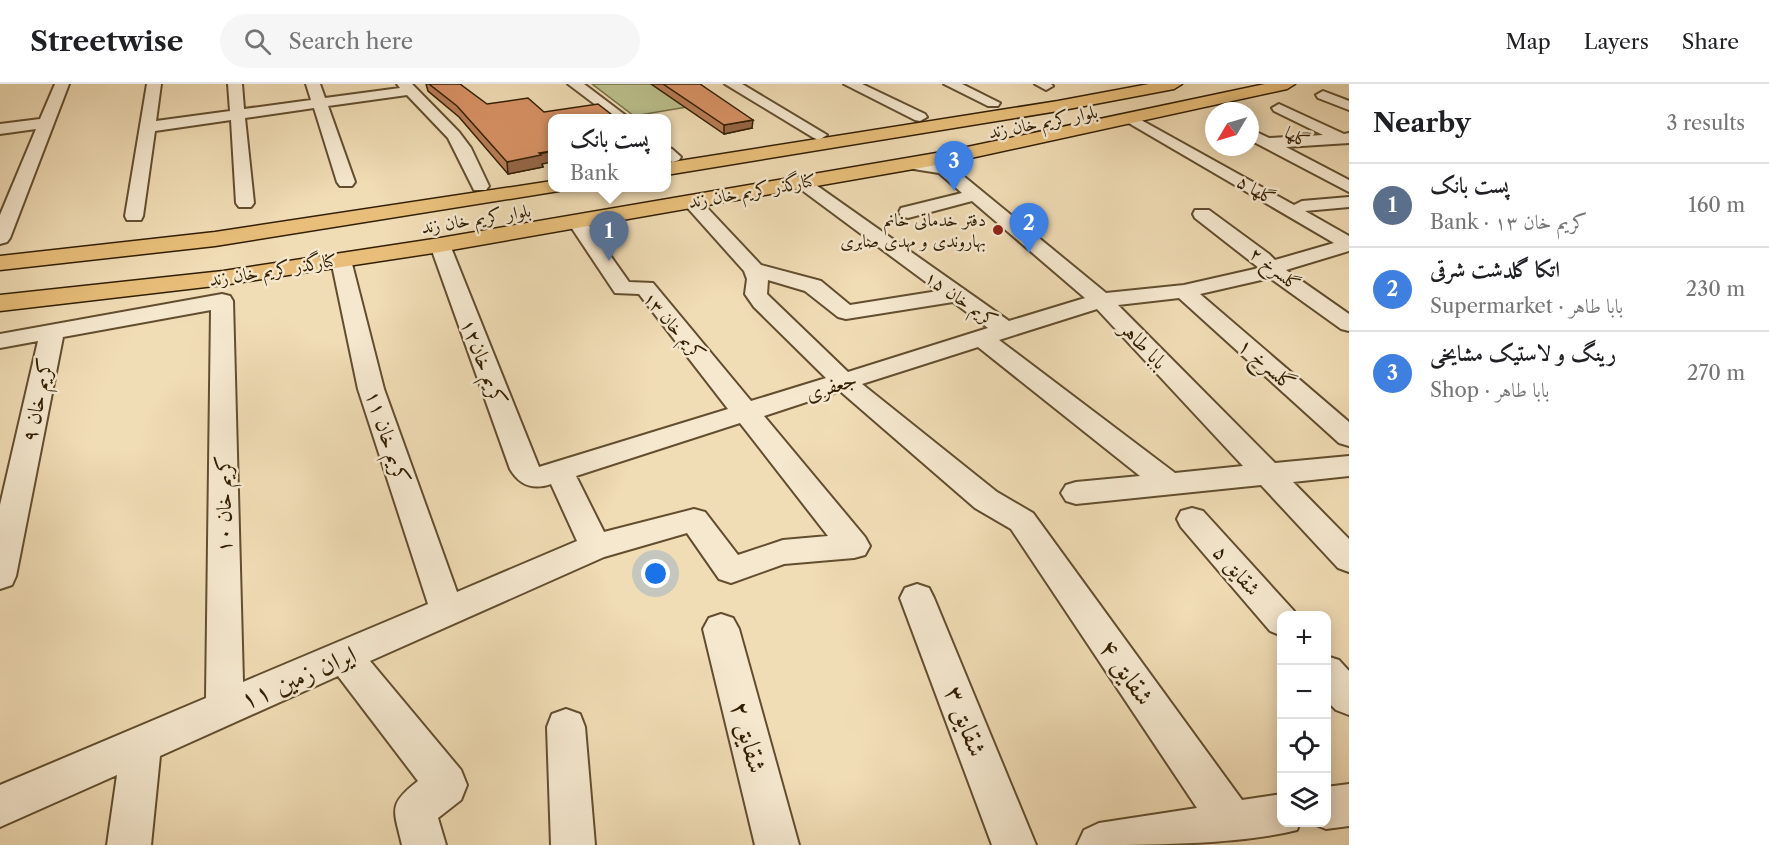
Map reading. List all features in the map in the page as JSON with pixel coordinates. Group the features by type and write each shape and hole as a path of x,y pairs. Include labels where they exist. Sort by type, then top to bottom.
{"main road":[{"path":"671,164 819,135 874,127 1104,84"},
{"name":"بلوار کریم خان زند","path":"671,165 932,143 1172,91 1231,84"},
{"name":"کنارگذر کریم خان زند","path":"0,303 222,278 440,245 913,164 946,163 1071,130 1132,119 1287,84"},
{"name":"بلوار کریم خان زند","path":"671,165 1058,106 1134,87 1172,91"},
{"path":"1071,130 1172,91"},
{"path":"874,127 961,122"},
{"path":"671,165 801,182"},
{"path":"0,249 266,224 488,191 548,177"},
{"name":"بلوار کریم خان زند","path":"0,263 122,250 266,224 411,219 488,191 548,187"},
{"path":"488,191 493,204 504,211 515,213"},
{"name":"بلوار کریم خان زند","path":"460,221 515,213 582,192"},
{"name":"بلوار کریم خان زند","path":"0,280 207,258 393,231"}],"street":[{"path":"0,238 62,84"},
{"path":"134,216 154,84"},
{"path":"235,84 245,203"},
{"path":"312,84 345,182"},
{"path":"575,84 616,114"},
{"path":"732,84 819,135"},
{"path":"851,84 920,117"},
{"path":"951,84 993,103"},
{"path":"148,127 319,103 407,87 454,135 464,148 488,191"},
{"path":"1323,95 1349,106"},
{"path":"1279,108 1345,138"},
{"name":"گلها ۵","path":"1132,119 1349,245"},
{"path":"0,129 48,123"},
{"name":"گلها","path":"1267,143 1345,138"},
{"path":"1259,139 1267,143"},
{"name":"گلها","path":"1267,143 1349,187"},
{"name":"بابا طاهر","path":"946,163 975,195 1101,300 1349,560"},
{"name":"کریم خان ۱۵","path":"801,182 955,295 994,334 1168,483"},
{"path":"908,212 975,195"},
{"path":"691,201 754,270 758,279 756,294 762,303 844,382"},
{"path":"1302,206 1349,202"},
{"name":"گلسرخ ۲","path":"1202,214 1262,258 1272,270 1349,324"},
{"name":"کریم خان ۱۳","path":"576,222 623,288 645,288 746,413"},
{"name":"کریم خان۱۲","path":"440,245 524,469 531,476"},
{"name":"جعفری","path":"531,476 538,478 560,472 1101,300 1184,291 1272,270 1349,245"},
{"name":"کریم خان ۱۱","path":"341,260 371,389 447,611"},
{"path":"754,270 813,286 846,312 955,295"},
{"name":"گلسرخ ۱","path":"1184,291 1349,436"},
{"name":"کریم خان ۱۰","path":"52,331 222,301 225,708"},
{"path":"0,341 52,331"},
{"name":"کریم خان ۹","path":"0,576 52,331"},
{"name":"شقایق ۴","path":"844,382 986,501 1022,521 1232,823"},
{"name":"ایران زمین ۱۱","path":"0,806 595,547 694,520 731,570 783,552 854,546 746,413"},
{"path":"1076,493 1349,466"},
{"path":"560,472 595,547"},
{"name":"شقایق ۵","path":"1192,519 1277,616"},
{"name":"شقایق ۳","path":"917,598 1014,845"},
{"name":"شقایق ۲","path":"721,629 777,845"},
{"path":"344,657 446,785 415,810 424,845"},
{"path":"1331,678 1349,698"},
{"path":"566,727 573,845"},
{"path":"129,845 141,745"},
{"path":"1331,807 1349,805"},
{"path":"1099,845 1155,841 1232,823 1277,816"}],"green space":[{"path":"592,84 695,84 722,101 646,114 631,114"}],"building":[{"path":"429,84 460,84 487,104 528,98 544,112 598,104 611,114 548,114 548,152 507,162 457,106"},
{"path":"663,84 700,84 753,120 724,125"}],"place":[{"name":"رینگ و لاستیک مشایخی","path":"954,191"},
{"name":"دفتر خدماتی خانم بهاروندی و مهدی صابری","path":"998,230"},
{"name":"اتکا گلدشت شرقی","path":"1029,253"},
{"name":"پست بانک","path":"609,261"}]}
